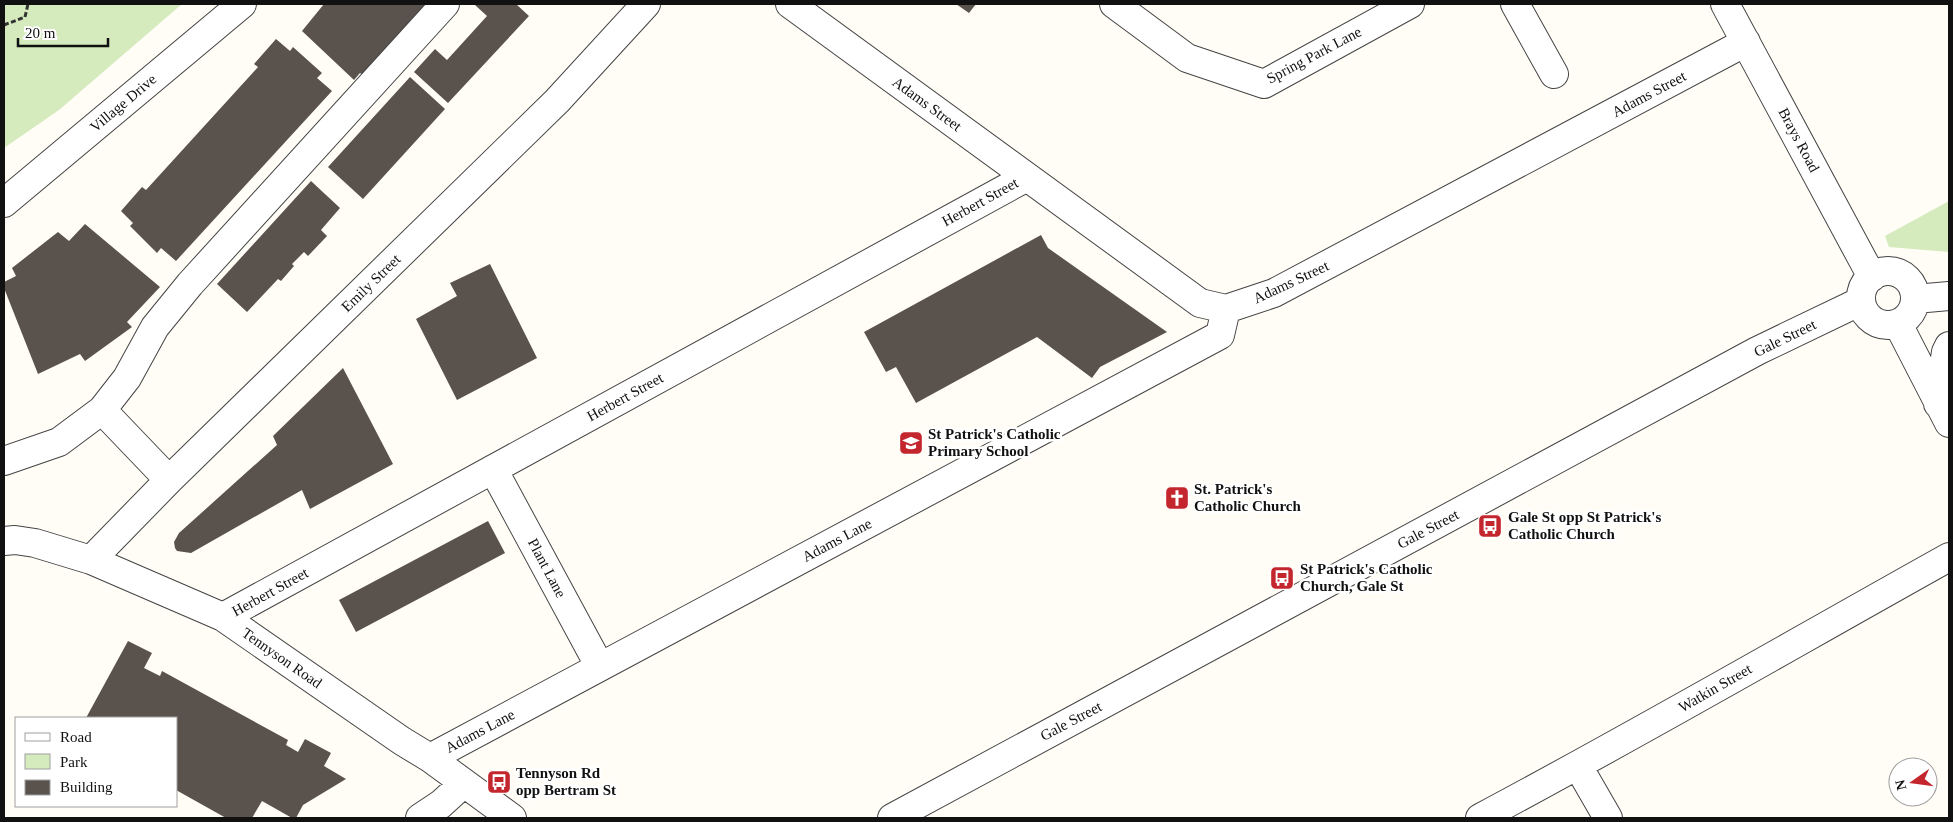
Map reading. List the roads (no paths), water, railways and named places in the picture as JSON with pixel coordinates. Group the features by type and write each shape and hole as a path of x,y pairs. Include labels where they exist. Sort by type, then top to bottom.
{"street":[{"name":"Village Drive","path":"4,202 242,4"},
{"path":"5,456 60,442 102,410 127,378 155,327 190,284 445,4"},
{"name":"Emily Street","path":"91,560 169,480 557,101 646,4"},
{"name":"Adams Street","path":"790,4 1200,303 1226,309 1274,293 1746,42"},
{"name":"Spring Park Lane","path":"1114,4 1187,58 1264,84 1410,4"},
{"path":"1515,4 1554,74"},
{"name":"Brays Road","path":"1725,4 1872,276"},
{"name":"Herbert Street","path":"223,617 1027,177"},
{"path":"1888,271 1904,276 1910,282 1915,299 1910,314 1905,320 1898,324 1890,325 1874,322 1868,316 1861,302 1865,283 1872,276 1888,271"},
{"path":"1915,299 1949,296"},
{"name":"Gale Street","path":"892,818 1757,351 1861,302"},
{"name":"Adams Lane","path":"430,758 1220,335 1226,309"},
{"path":"1898,324 1944,414"},
{"path":"1944,414 1946,352 1949,346"},
{"path":"102,410 169,480"},
{"name":"Plant Lane","path":"493,469 600,667"},
{"name":"Tennyson Road","path":"4,541 15,540 35,543 91,560 223,617 402,741 430,758 511,817"},
{"name":"Watkin Street","path":"1480,818 1578,766 1731,678 1949,557"},
{"path":"1578,766 1608,818"},
{"path":"420,818 441,804 464,783"}],"place":[{"name":"St Patrick's Catholic Primary School","path":"911,443"},
{"name":"St. Patrick's Catholic Church","path":"1177,498"},
{"name":"Gale St opp St Patrick's Catholic Church","path":"1490,526"},
{"name":"St Patrick's Catholic Church, Gale St","path":"1282,578"},
{"name":"Tennyson Rd opp Bertram St","path":"499,782"}]}
